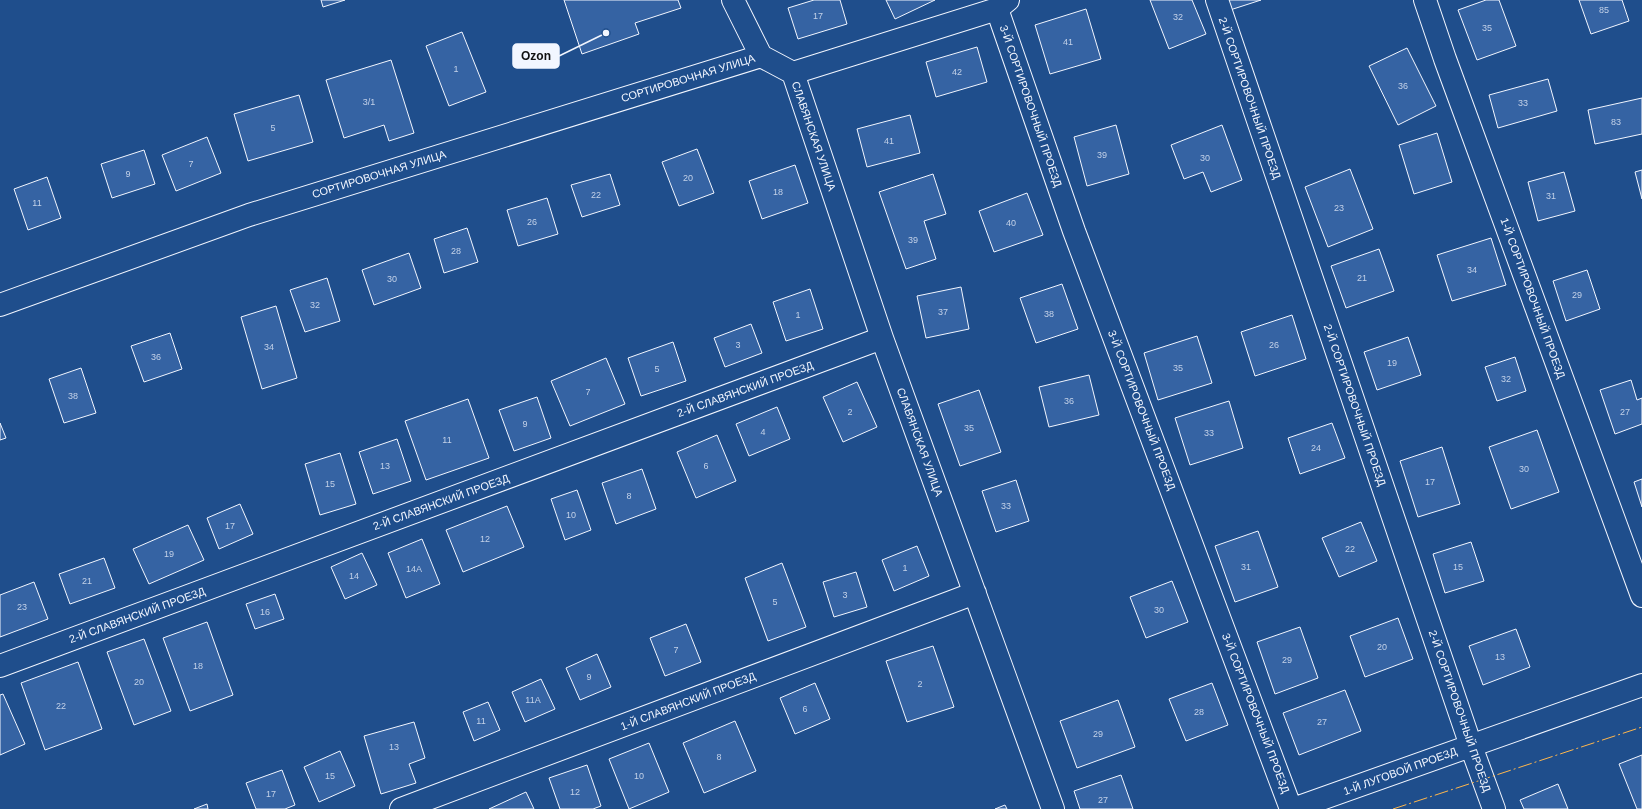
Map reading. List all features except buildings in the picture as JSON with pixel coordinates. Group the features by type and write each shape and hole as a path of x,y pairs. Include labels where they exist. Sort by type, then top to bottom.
{"street":[{"path":"733,0 761,56 793,73 1002,5"},
{"name":"2-Й СОРТИРОВОЧНЫЙ ПРОЕЗД","path":"1217,0 1471,746 1494,809"},
{"name":"1-Й СОРТИРОВОЧНЫЙ ПРОЕЗД","path":"1425,0 1445,59 1642,596"},
{"name":"3-Й СОРТИРОВОЧНЫЙ ПРОЕЗД","path":"1002,5 1074,231 1292,809"},
{"name":"СОРТИРОВОЧНАЯ УЛИЦА","path":"0,305 249,215 761,56"},
{"name":"СЛАВЯНСКАЯ УЛИЦА","path":"793,73 882,338 1054,809"},
{"name":"2-Й СЛАВЯНСКИЙ ПРОЕЗД","path":"0,666 882,338"},
{"name":"1-Й СЛАВЯНСКИЙ ПРОЕЗД","path":"401,809 975,593"},
{"name":"1-Й ЛУГОВОЙ ПРОЕЗД","path":"1292,809 1642,685"}],"power":[{"path":"1393,809 1642,727"}],"place":[{"name":"Ozon","path":"606,33"}]}
